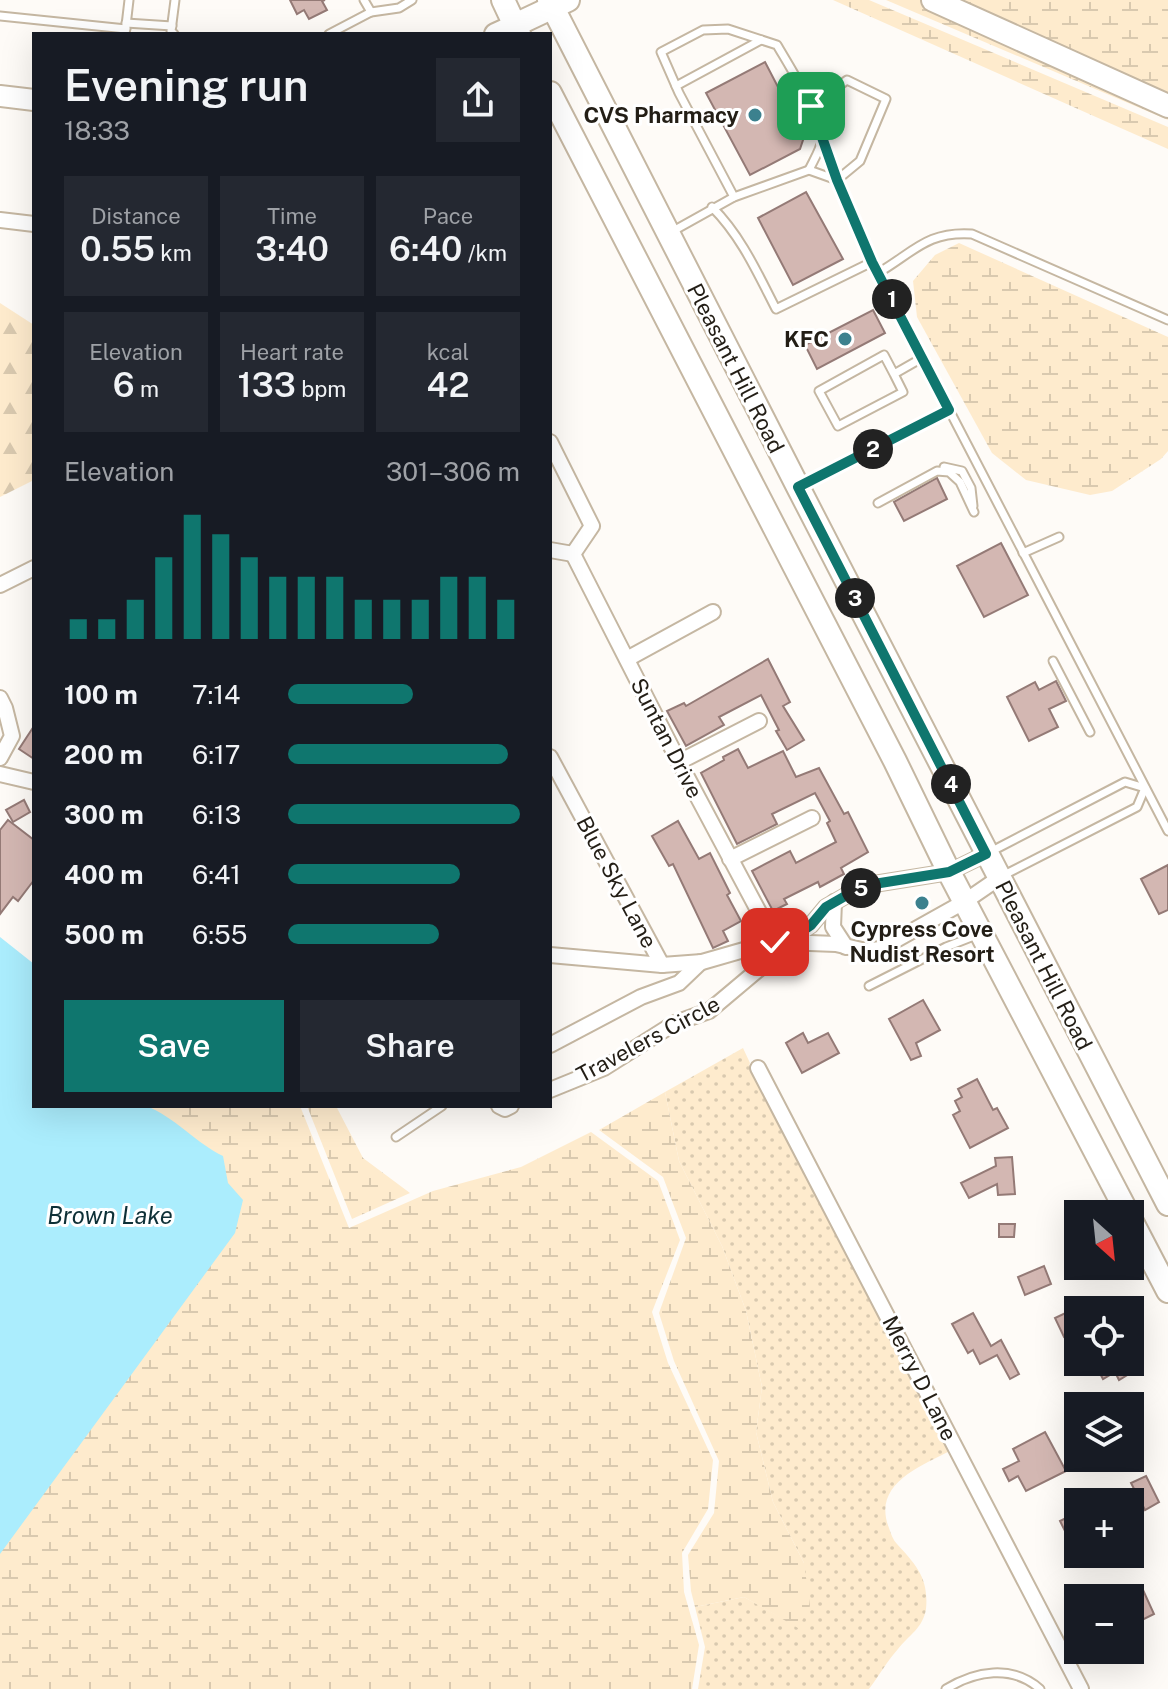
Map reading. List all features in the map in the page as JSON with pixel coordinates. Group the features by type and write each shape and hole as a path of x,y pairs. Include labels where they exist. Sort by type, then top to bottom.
{"main road":[{"path":"503,0 510,31 557,2"},
{"path":"933,0 1168,106"},
{"name":"Pleasant Hill Road","path":"557,2 668,234 1168,1204"},
{"name":"Pleasant Hill Road","path":"552,97 895,761 964,902 1121,1200"},
{"name":"Pleasant Hill Road","path":"1144,1245 1168,1291"}],"street":[{"path":"0,96 32,100"},
{"path":"0,220 32,224"},
{"path":"552,446 592,526 573,554 552,550"},
{"name":"Suntan Drive","path":"573,554 771,943"},
{"path":"0,585 32,569"},
{"path":"627,659 713,612"},
{"path":"0,698 12,736 0,758"},
{"path":"679,762 759,721"},
{"name":"Blue Sky Lane","path":"552,761 662,965"},
{"path":"0,774 32,782"},
{"path":"730,859 812,818"},
{"path":"552,955 662,965 702,962 796,935 811,925 826,907 854,891 874,884 949,872 986,854"},
{"path":"771,943 866,951 880,949 964,902 999,878"},
{"path":"834,902 833,927 846,947"},
{"name":"Travelers Circle","path":"552,1089 604,1068 675,1023 709,1011 759,969 771,943"},
{"path":"552,1044 641,997 679,983 702,962"},
{"name":"Merry D Lane","path":"758,1068 1081,1689"}],"lane":[{"path":"126,29 129,0"},
{"path":"0,16 126,29 173,30 175,0"},
{"path":"364,0 371,12"},
{"path":"333,32 371,12 399,8 412,0"},
{"path":"734,197 661,52 703,30 728,29 777,45 811,106 837,180 872,262 1168,831"},
{"path":"676,86 761,40"},
{"path":"811,106 847,80 886,99 860,161 837,180"},
{"path":"809,170 822,139"},
{"path":"668,234 734,197 809,170 837,180"},
{"path":"712,207 730,225 776,309 872,262"},
{"path":"878,273 924,242 948,233 972,234 1168,320"},
{"path":"884,355 894,374 903,392 838,426 819,391 884,355"},
{"path":"894,374 922,358"},
{"path":"798,487 949,410"},
{"path":"878,503 937,471 949,472 960,482 974,512"},
{"path":"1023,553 1059,537"},
{"path":"1053,661 1090,732"},
{"path":"986,854 1125,782 1145,788"},
{"path":"999,878 1137,807 1145,788"},
{"path":"869,986 981,933"},
{"path":"396,1137 439,1108"},
{"path":"946,1689 965,1677 1009,1673 1032,1682 1040,1689"}],"green space":[{"path":"833,0 869,0 1168,127 1168,149"},
{"path":"886,0 1168,0 1168,120"},
{"path":"959,243 1168,337 1168,451 1161,459 1112,491 1090,495 1026,480 992,453 917,317 913,281 935,255"},
{"path":"0,303 32,324 32,481 0,497"},
{"path":"743,1048 749,1065 950,1451 901,1479 887,1500 885,1513 891,1532 920,1573 926,1609 919,1626 869,1689 698,1689 705,1647 695,1607 744,1597 798,1627 804,1563 773,1502 756,1432 762,1387 746,1311 722,1246 679,1161 665,1092"},
{"path":"665,1092 679,1161 722,1246 746,1311 762,1387 756,1432 773,1502 804,1563 810,1606 798,1628 744,1597 695,1607 691,1591 688,1555 714,1513 719,1461 674,1361 659,1313 686,1238 663,1177 599,1130"},
{"path":"120,1108 301,1108 349,1228 433,1191 521,1167 591,1132 658,1181 680,1240 652,1312 668,1363 713,1460 708,1509 682,1553 684,1592 699,1645 692,1689 0,1689 0,1437"},
{"path":"308,1108 337,1108 363,1158 410,1193 352,1219"}],"water":[{"name":"Brown Lake","path":"0,937 32,962 32,1108 151,1108 223,1156 228,1183 243,1200 235,1233 0,1554"}],"building":[{"path":"290,0 325,0 322,1 327,10 309,19 304,10 297,14"},
{"name":"CVS Pharmacy","path":"765,62 804,137 800,149 750,175 706,93"},
{"path":"806,192 843,259 793,285 758,218"},
{"name":"KFC","path":"873,310 885,333 817,369 805,345"},
{"path":"937,478 947,499 904,521 894,502"},
{"path":"1001,543 1028,595 984,617 957,566"},
{"path":"768,659 790,702 783,706 804,740 787,750 761,695 719,717 724,725 686,746 667,711 684,703 686,706"},
{"path":"1056,681 1066,701 1049,709 1058,727 1029,741 1007,697 1035,682 1039,690"},
{"path":"32,729 32,758 19,749"},
{"path":"738,749 748,768 783,751 796,777 819,768 844,814 848,812 868,852 841,868 844,874 820,887 818,882 784,899 787,904 773,911 752,871 790,851 796,863 836,842 827,823 830,821 815,793 772,814 777,824 737,844 701,773"},
{"path":"24,800 30,812 13,822 6,810"},
{"path":"8,820 32,838 32,883 18,901 13,897 0,914 0,830"},
{"path":"678,821 699,859 710,853 741,921 723,931 728,941 713,948 673,864 669,866 652,836"},
{"path":"1168,865 1168,910 1159,914 1141,879"},
{"path":"923,1000 940,1030 916,1043 921,1056 911,1060 889,1019"},
{"path":"803,1033 808,1043 828,1033 839,1053 802,1073 786,1043"},
{"path":"977,1079 993,1110 997,1108 1008,1128 970,1148 953,1115 960,1111 955,1101 962,1097 958,1089"},
{"path":"1012,1157 1015,1194 998,1195 997,1184 969,1198 961,1183 996,1166 995,1158"},
{"path":"999,1224 1015,1224 1014,1237 999,1237"},
{"path":"1044,1266 1051,1284 1025,1295 1018,1277"},
{"path":"973,1313 991,1346 1001,1340 1019,1374 1010,1379 997,1355 980,1364 973,1350 968,1353 952,1324"},
{"path":"1064,1314 1064,1337 1055,1318"},
{"path":"1045,1432 1064,1472 1026,1491 1018,1476 1009,1481 1003,1469 1019,1461 1013,1449"},
{"path":"1146,1476 1159,1502 1145,1510 1144,1488 1134,1488 1131,1483"},
{"path":"1144,1592 1154,1614 1144,1619"}],"place":[{"name":"CVS Pharmacy","path":"755,115"},
{"name":"KFC","path":"845,339"},
{"name":"Cypress Cove Nudist Resort","path":"922,903"}],"route":[{"path":"775,942 796,935 811,925 826,907 854,891 874,884 949,872 986,854 798,487 949,410 872,262 837,180 811,106"}]}
